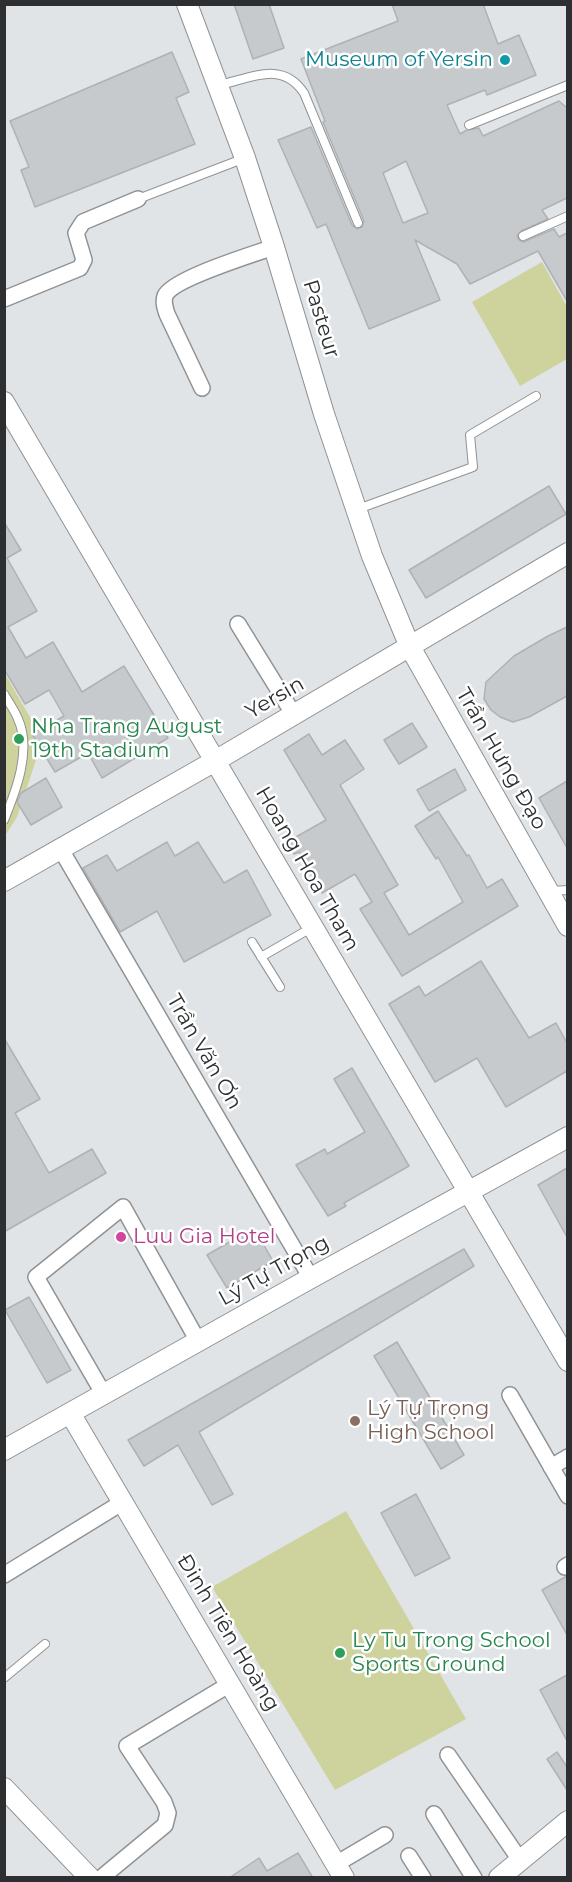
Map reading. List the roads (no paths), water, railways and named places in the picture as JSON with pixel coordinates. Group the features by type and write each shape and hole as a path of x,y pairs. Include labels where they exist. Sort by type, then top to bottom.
{"street":[{"name":"Pasteur","path":"187,4 246,158 324,414 372,556 410,647"},
{"path":"4,299 80,268 84,260 76,233 82,222 138,199"},
{"path":"202,388 166,314 165,296 172,287 210,270 274,247"},
{"name":"Hoang Hoa Tham","path":"4,402 567,1361"},
{"name":"Yersin","path":"4,881 294,715 567,553"},
{"path":"238,624 294,715"},
{"name":"Trần Hưng Đạo","path":"410,647 558,891 567,926"},
{"name":"Trần Văn Ơn","path":"60,848 311,1278"},
{"name":"Lý Tự Trọng","path":"4,1450 567,1137"},
{"path":"103,1393 36,1277 123,1207 198,1341"},
{"path":"510,1395 567,1496"},
{"name":"Đinh Tiên Hoàng","path":"70,1413 340,1871"},
{"path":"550,1467 567,1457"},
{"path":"4,1575 123,1502"},
{"path":"101,1878 165,1825 168,1813 164,1802 126,1746 230,1684"},
{"path":"448,1755 520,1860"},
{"path":"4,1788 90,1878"},
{"path":"434,1814 474,1878"},
{"path":"499,1878 567,1821"},
{"path":"340,1871 385,1835"},
{"path":"409,1856 423,1878"}],"lane":[{"path":"218,86 276,72 297,82 304,93 358,223"},
{"path":"469,125 567,85"},
{"path":"138,199 246,158"},
{"path":"523,236 567,216"},
{"path":"357,510 473,467 470,435 536,396"},
{"path":"4,694 20,721 24,750 20,772 4,820"},
{"path":"261,957 313,927"},
{"path":"252,942 280,987"},
{"path":"4,1678 45,1644"}],"place":[{"name":"Museum of Yersin","path":"505,60"},
{"name":"Nha Trang August 19th Stadium","path":"19,739"},
{"name":"Luu Gia Hotel","path":"121,1237"},
{"name":"Lý Tự Trọng High School","path":"355,1421"},
{"name":"Ly Tu Trong School Sports Ground","path":"340,1653"}]}
